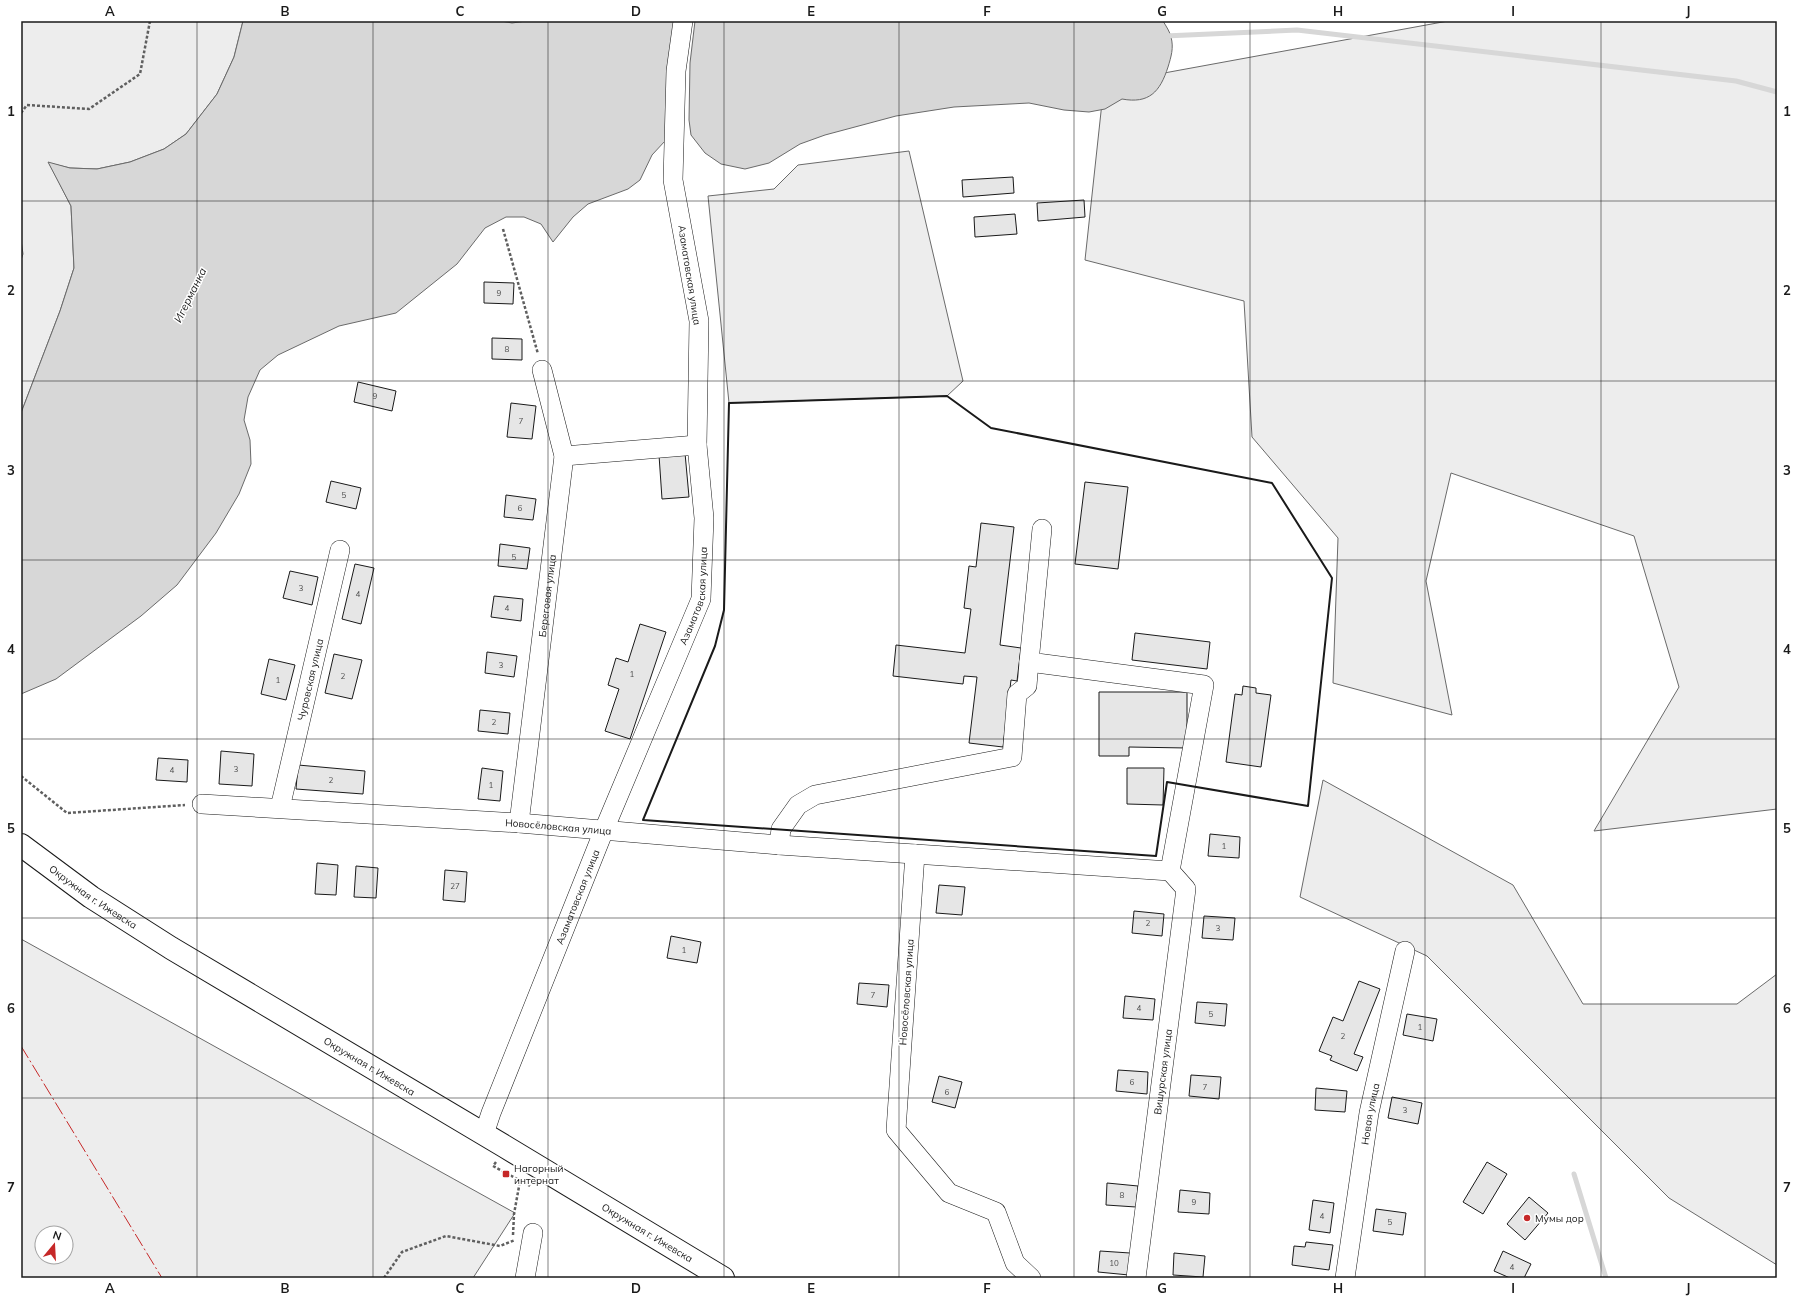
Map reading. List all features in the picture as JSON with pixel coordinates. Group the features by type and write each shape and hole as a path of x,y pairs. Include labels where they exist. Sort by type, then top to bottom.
{"main road":[{"name":"Окружная г. Ижевска","path":"21,845 90,897 171,948 723,1278"}],"street":[{"name":"Азаматовская улица","path":"484,1134 604,830 701,599 704,518 697,445 699,321 674,180 676,71 683,21"},
{"name":"Береговая улица","path":"519,823 564,456 542,370"},
{"path":"564,456 697,445"},
{"path":"779,845 781,829 798,805 815,795 1012,757 1017,694 1027,686 1042,528"},
{"name":"Чуровская улица","path":"280,808 340,550"},
{"path":"1030,662 1204,684 1170,871"},
{"name":"Новосёловская улица","path":"202,804 519,823 779,845 1170,871"},
{"name":"Новосёловская улица","path":"915,854 896,1130 949,1193 996,1212 1016,1263 1031,1278"},
{"name":"Вишурская улица","path":"1136,1278 1186,889 1170,871"},
{"name":"Новая улица","path":"1345,1278 1369,1113 1405,951"},
{"path":"525,1278 533,1233"}],"path":[{"path":"21,113 27,105 89,109 140,74 150,21"},
{"path":"503,229 542,370"},
{"path":"21,776 67,813 202,804"},
{"path":"493,1166 531,1187"},
{"path":"384,1278 402,1252 446,1236 500,1246 533,1233"}],"shaded area":[{"path":"21,21 243,21 234,57 217,94 186,134 164,149 130,162 97,169 70,168 49,163 71,206 74,268 60,311 21,413 21,260 23,254 21,240"},
{"path":"1448,21 1777,21 1777,809 1594,831 1679,687 1634,536 1451,473 1426,581 1452,715 1333,683 1338,538 1252,437 1244,301 1085,260 1104,84"},
{"path":"909,151 963,381 947,396 729,403 708,196 774,189 798,165"},
{"path":"1323,780 1513,885 1583,1004 1737,1004 1777,974 1777,1265 1669,1198 1427,956 1300,897"},
{"path":"21,939 515,1213 473,1278 21,1278"}],"water":[{"name":"Игерманка","path":"243,21 501,21 512,23 526,21 674,21 665,141 652,155 640,180 628,189 588,204 573,217 553,242 541,224 524,217 506,217 485,228 457,264 396,313 339,326 278,355 260,370 248,397 244,420 250,440 251,464 239,494 216,533 177,585 141,616 56,679 21,694 21,413 60,311 74,268 71,206 48,162 70,168 97,169 130,162 164,149 186,134 217,94 234,57"},
{"path":"695,21 1163,21 1168,29 1172,41 1172,49 1168,67 1161,83 1152,94 1139,100 1122,99 1105,109 1089,112 1064,110 1029,103 954,107 896,116 825,135 800,144 769,163 745,169 721,164 705,153 691,135 689,120 690,63"}],"building":[{"path":"1013,177 1014,193 963,197 962,180"},
{"path":"1084,200 1085,217 1038,221 1037,203"},
{"path":"1015,214 1017,234 975,237 974,217"},
{"path":"484,282 514,283 513,304 484,303"},
{"path":"492,338 522,339 522,360 492,359"},
{"path":"358,382 396,391 392,411 354,402"},
{"path":"511,403 536,406 532,439 507,437"},
{"path":"685,453 689,497 662,499 659,455"},
{"path":"331,481 361,488 356,509 326,502"},
{"path":"1085,482 1128,487 1118,569 1075,564"},
{"path":"506,495 536,499 533,520 504,517"},
{"path":"981,523 1014,527 1000,645 1021,648 1017,681 1011,680 1003,747 969,743 977,677 964,676 963,684 893,676 896,645 965,653 971,609 964,608 969,566 976,567"},
{"path":"500,544 530,548 527,569 498,566"},
{"path":"355,564 374,568 361,624 342,619"},
{"path":"290,571 318,577 312,605 283,598"},
{"path":"494,596 523,599 521,621 491,617"},
{"path":"640,624 666,632 630,739 605,731 619,689 608,685 616,658 628,662"},
{"path":"1135,633 1210,642 1207,669 1132,660"},
{"path":"487,652 517,656 514,677 485,673"},
{"path":"334,654 362,660 352,699 325,693"},
{"path":"269,659 295,665 286,700 261,694"},
{"path":"1243,686 1256,688 1256,693 1271,695 1261,767 1226,762 1235,694 1242,695"},
{"path":"1099,692 1187,692 1187,748 1129,747 1129,756 1099,756"},
{"path":"480,710 510,713 508,734 478,731"},
{"path":"221,751 254,754 252,786 219,784"},
{"path":"158,758 188,760 187,782 156,780"},
{"path":"298,765 365,771 363,794 296,789"},
{"path":"482,768 503,771 500,801 478,799"},
{"path":"1127,768 1164,768 1163,805 1127,804"},
{"path":"1210,834 1240,837 1239,858 1208,856"},
{"path":"317,863 338,865 336,895 315,894"},
{"path":"356,866 378,868 376,898 354,897"},
{"path":"445,870 467,872 465,902 443,900"},
{"path":"939,885 965,887 962,915 936,913"},
{"path":"1134,911 1164,914 1162,936 1132,933"},
{"path":"1204,916 1235,918 1233,940 1202,938"},
{"path":"671,936 701,942 697,963 667,958"},
{"path":"1359,981 1380,989 1354,1054 1363,1057 1357,1071 1330,1060 1332,1056 1319,1051 1333,1017 1343,1021"},
{"path":"859,983 889,985 887,1007 857,1004"},
{"path":"1125,996 1155,999 1153,1020 1123,1018"},
{"path":"1197,1002 1227,1004 1225,1026 1195,1023"},
{"path":"1407,1014 1437,1019 1433,1041 1403,1035"},
{"path":"1118,1070 1148,1072 1147,1094 1116,1091"},
{"path":"1191,1075 1221,1077 1219,1099 1189,1096"},
{"path":"939,1076 962,1082 955,1108 932,1102"},
{"path":"1316,1088 1347,1091 1345,1112 1315,1110"},
{"path":"1392,1097 1422,1103 1418,1124 1388,1118"},
{"path":"1487,1162 1507,1174 1483,1214 1463,1202"},
{"path":"1107,1183 1138,1186 1136,1207 1106,1205"},
{"path":"1180,1190 1210,1193 1209,1214 1178,1212"},
{"name":"Мумы дор","path":"1529,1197 1548,1213 1525,1240 1507,1224"},
{"path":"1313,1200 1334,1203 1330,1233 1309,1230"},
{"path":"1376,1209 1406,1213 1403,1235 1373,1231"},
{"path":"1306,1242 1333,1245 1329,1270 1292,1265 1294,1246 1305,1247"},
{"path":"1100,1251 1130,1253 1129,1275 1098,1272"},
{"path":"1503,1251 1531,1264 1524,1278 1510,1278 1494,1271"},
{"path":"1174,1253 1205,1256 1203,1277 1173,1275"}],"waterway":[{"path":"1165,36 1297,30 1736,81 1777,92"},
{"path":"1574,1174 1606,1278"}],"wall":[{"path":"947,396 991,428 1272,483 1332,578 1308,806 1167,782 1156,856 643,820 715,646 724,610 729,403 947,396"}],"power":[{"path":"21,1046 162,1278"}],"place":[{"name":"Нагорный интернат","path":"506,1174"},
{"name":"Мумы дор","path":"1527,1218"}]}
